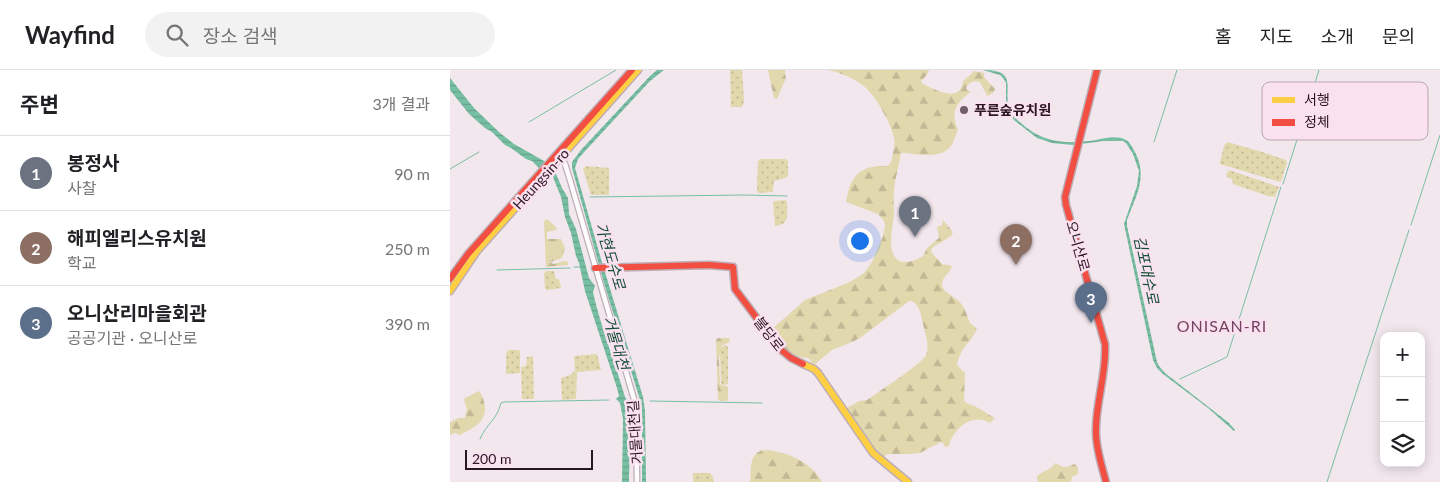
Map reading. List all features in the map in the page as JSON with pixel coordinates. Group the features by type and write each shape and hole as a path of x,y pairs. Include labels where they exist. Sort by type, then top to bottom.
{"street":[{"name":"Heungsin-ro","path":"450,279 468,254 554,161 632,70"},
{"name":"Heungsin-ro","path":"560,154 638,70"},
{"name":"오니산로","path":"1097,70 1065,196 1105,344 1105,366 1095,434 1106,482"},
{"path":"560,154 570,180 595,268"},
{"name":"Heungsin-ro","path":"450,291 477,251 541,175"},
{"name":"불당로","path":"595,268 733,266 735,289 784,354 814,369 818,373 873,454 908,482"},
{"name":"거물대천길","path":"595,268 636,406 637,482"}],"green space":[{"path":"730,70 742,70 744,101 742,107 731,107"},
{"path":"768,70 785,70 786,78 777,99 774,98"},
{"path":"828,70 928,70 926,76 921,81 922,83 940,92 952,94 961,88 963,81 974,71 984,73 984,77 995,89 993,93 987,96 980,82 974,81 970,83 966,88 971,92 956,108 955,118 958,130 951,146 944,152 932,155 901,153 895,186 891,242 894,255 897,259 906,262 923,256 927,248 939,238 937,227 942,225 943,220 953,232 951,236 932,248 931,252 942,264 952,266 943,280 942,286 945,291 960,302 970,323 977,329 963,349 957,365 965,373 964,401 995,418 990,423 977,419 965,424 955,433 949,446 945,447 941,442 920,453 887,454 883,458 866,441 847,408 859,401 867,400 908,371 926,355 928,348 920,311 911,301 860,338 832,350 814,365 808,358 790,353 771,330 805,300 850,282 864,273 872,262 883,236 884,221 878,214 846,202 849,188 859,173 871,167 886,166 891,163 894,144 893,132 879,104 866,88 848,76"},
{"path":"1227,142 1286,160 1287,163 1281,181 1220,164 1224,146"},
{"path":"760,159 785,159 788,161 788,176 774,181 772,192 759,193 757,191 758,161"},
{"path":"586,166 609,168 609,195 591,195 583,169"},
{"path":"1229,170 1279,187 1275,197 1233,184 1232,179 1226,175"},
{"path":"785,200 787,202 787,218 783,224 775,226 773,203 774,201"},
{"path":"547,219 557,228 547,232 547,239 561,239 565,248 562,258 551,263 564,261 568,262 568,265 546,267 544,222"},
{"path":"546,271 554,271 556,279 559,279 561,288 545,289 544,274"},
{"path":"718,338 729,338 730,342 721,346 719,359 720,383 728,387 728,399 727,401 720,401 718,399 716,340"},
{"path":"726,345 728,347 728,384 723,385 721,383 720,349"},
{"path":"508,350 520,351 520,373 506,374 506,354"},
{"path":"597,354 601,370 577,372 576,399 562,400 561,378 575,371 574,356"},
{"path":"533,356 534,399 522,399 521,367 526,366 527,357"},
{"path":"479,391 483,397 485,409 482,419 475,426 460,435 455,433 450,435 450,422 459,418 465,418 467,409 465,398"},
{"path":"762,450 779,452 796,458 812,469 822,482 750,482 754,456"},
{"path":"1055,463 1064,467 1074,464 1078,467 1078,474 1072,477 1071,482 1038,482 1037,477"},
{"path":"693,473 710,473 714,482 693,482"}],"shaded area":[{"path":"657,70 664,70 650,81 586,150 578,159 575,168 643,397 645,411 646,482 642,482 642,410 640,400 604,283 572,168 572,162 581,150"},
{"path":"983,70 995,71 1006,78 1008,84 1008,104 1011,112 1018,121 1043,137 1060,142 1087,141 1111,137 1129,142 1139,161 1141,178 1137,195 1127,220 1127,226 1157,362 1165,373 1229,423 1234,431 1208,408 1163,374 1153,360 1124,224 1137,186 1139,171 1133,154 1126,143 1123,141 1103,141 1073,145 1052,143 1037,138 1008,113 1006,83 1003,78 1000,75"},
{"path":"450,78 474,108 500,133 554,169 568,198 569,214 576,229 589,278 595,286 593,292 596,305 627,403 630,424 629,482 622,482 623,419 620,403 616,399 619,396 585,291 561,197 553,177 532,161 505,145 469,114 450,90"}],"waterway":[{"path":"529,122 616,70"},
{"path":"1154,142 1177,70"},
{"path":"1315,82 1319,70"},
{"path":"1411,225 1440,135"},
{"path":"1283,184 1297,140"},
{"path":"450,169 479,152"},
{"path":"1180,379 1227,357 1281,187"},
{"path":"590,197 787,196"},
{"path":"1327,482 1409,230"},
{"path":"574,267 581,267"},
{"path":"497,270 570,268"},
{"path":"480,439 497,414 501,403 504,402 609,400"},
{"path":"650,401 762,403"}],"traffic: slow":[{"path":"450,291 477,251 638,70"},
{"path":"803,364 818,373 873,453 908,482"}],"traffic: jam":[{"path":"450,279 468,254 632,70"},
{"path":"1097,70 1065,197 1105,344 1104,366 1097,411 1096,439 1106,482"},
{"path":"595,268 709,265 733,267 735,289 780,349 791,358 803,364"}],"place":[{"name":"푸른숲유치원","path":"964,110"},
{"name":"봉정사","path":"915,237"},
{"name":"해피엘리스유치원","path":"1016,265"},
{"name":"오니산리마을회관","path":"1091,323"}],"district":[{"name":"ONISAN-RI","path":"1222,326"}],"water label":[{"name":"가현도수로","path":"610,256"},
{"name":"김포대수로","path":"1146,270"},
{"name":"거물대천","path":"616,343"}]}
